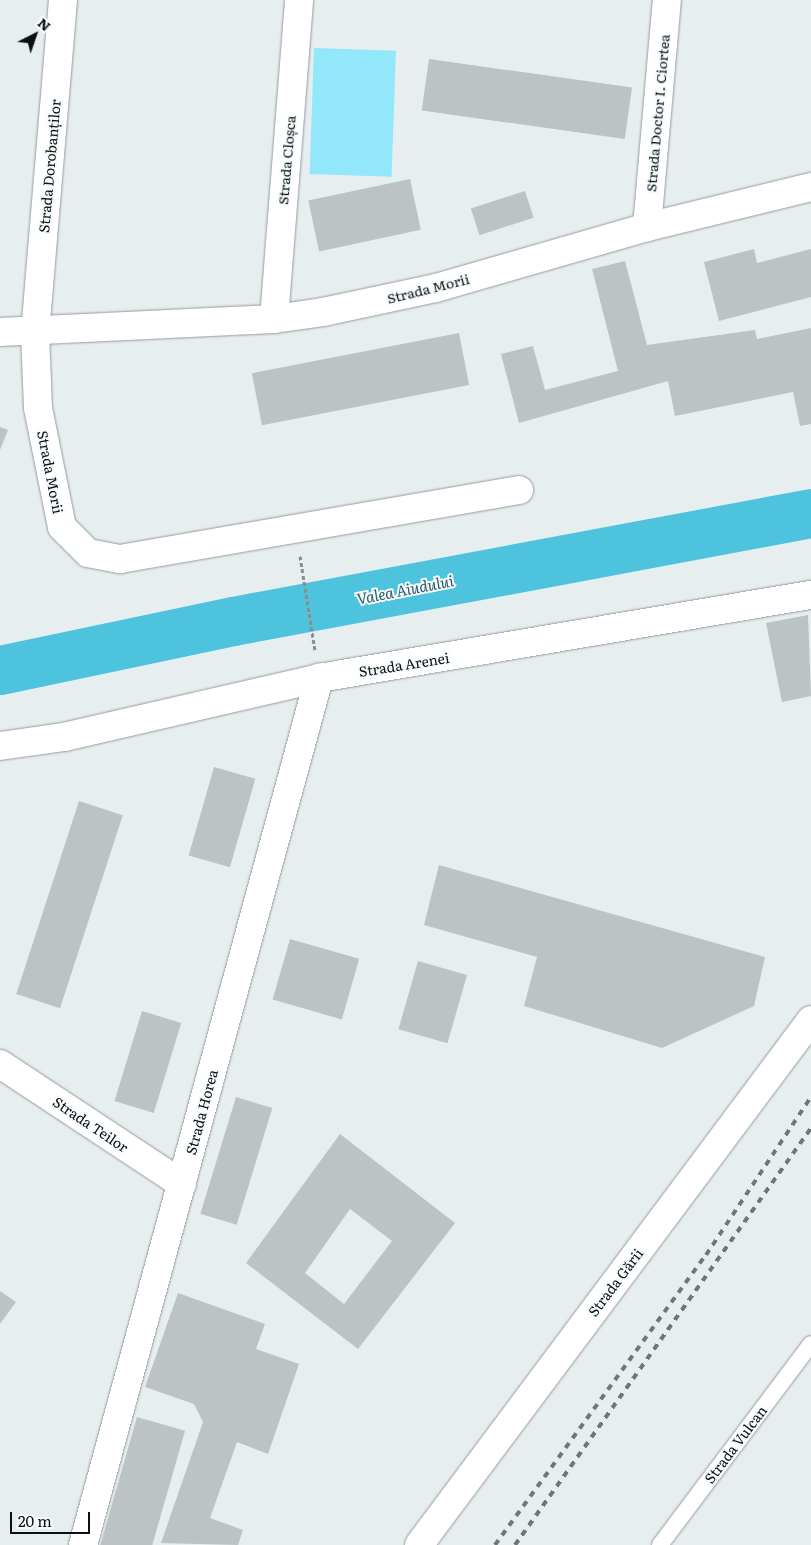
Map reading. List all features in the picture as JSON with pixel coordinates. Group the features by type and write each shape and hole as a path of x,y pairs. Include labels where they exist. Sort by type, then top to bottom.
{"street":[{"name":"Strada Dorobanților","path":"35,333 63,0"},
{"name":"Strada Cloșca","path":"274,319 299,0"},
{"name":"Strada Doctor I. Ciortea","path":"647,227 667,0"},
{"name":"Strada Morii","path":"0,332 35,333 274,319 436,288 647,227 811,187"},
{"name":"Strada Morii","path":"35,333 38,408 62,527 88,554 120,559 296,526 519,490"},
{"name":"Strada Arenei","path":"0,746 64,737 319,678 811,595"},
{"name":"Strada Horea","path":"83,1545 319,678"},
{"name":"Strada Gării","path":"419,1545 811,1020"},
{"name":"Strada Teilor","path":"0,1064 182,1184"}],"lane":[{"name":"Strada Vulcan","path":"660,1545 811,1344"}],"path":[{"path":"296,526 319,678"}],"shaded area":[{"path":"314,48 396,51 392,177 310,174"}],"building":[{"path":"429,59 632,88 625,139 422,110"},
{"path":"410,179 421,230 319,251 308,201"},
{"path":"525,191 534,218 479,235 471,209"},
{"path":"754,249 757,263 811,249 811,297 719,321 704,262"},
{"path":"625,261 647,345 755,330 757,339 811,328 811,424 800,426 793,392 675,416 668,381 519,423 501,354 533,346 545,390 618,371 592,269"},
{"path":"459,333 469,385 262,425 252,373"},
{"path":"0,427 8,430 0,450"},
{"path":"808,615 811,696 782,702 766,623"},
{"path":"214,767 255,779 230,867 189,855"},
{"path":"79,801 123,815 60,1008 16,994"},
{"path":"439,865 765,957 754,1006 662,1048 524,1006 537,957 424,925"},
{"path":"290,939 359,959 342,1019 273,1000"},
{"path":"418,961 467,975 447,1043 398,1029"},
{"path":"142,1011 181,1023 154,1113 115,1101"},
{"path":"236,1097 272,1108 237,1225 200,1214"},
{"path":"340,1134 455,1223 358,1349 246,1263","holes":["350,1209 392,1241 344,1304 305,1273"]},
{"path":"0,1291 16,1302 0,1324"},
{"path":"178,1293 265,1324 256,1349 299,1364 268,1454 237,1442 210,1518 243,1530 238,1545 161,1543 203,1422 194,1404 145,1387"},
{"path":"137,1417 185,1431 152,1545 100,1545"}],"waterway":[{"name":"Valea Aiudului","path":"0,670 233,621 811,513"}],"railway":[{"path":"495,1545 706,1255 811,1097"},
{"path":"515,1545 811,1128"}]}
